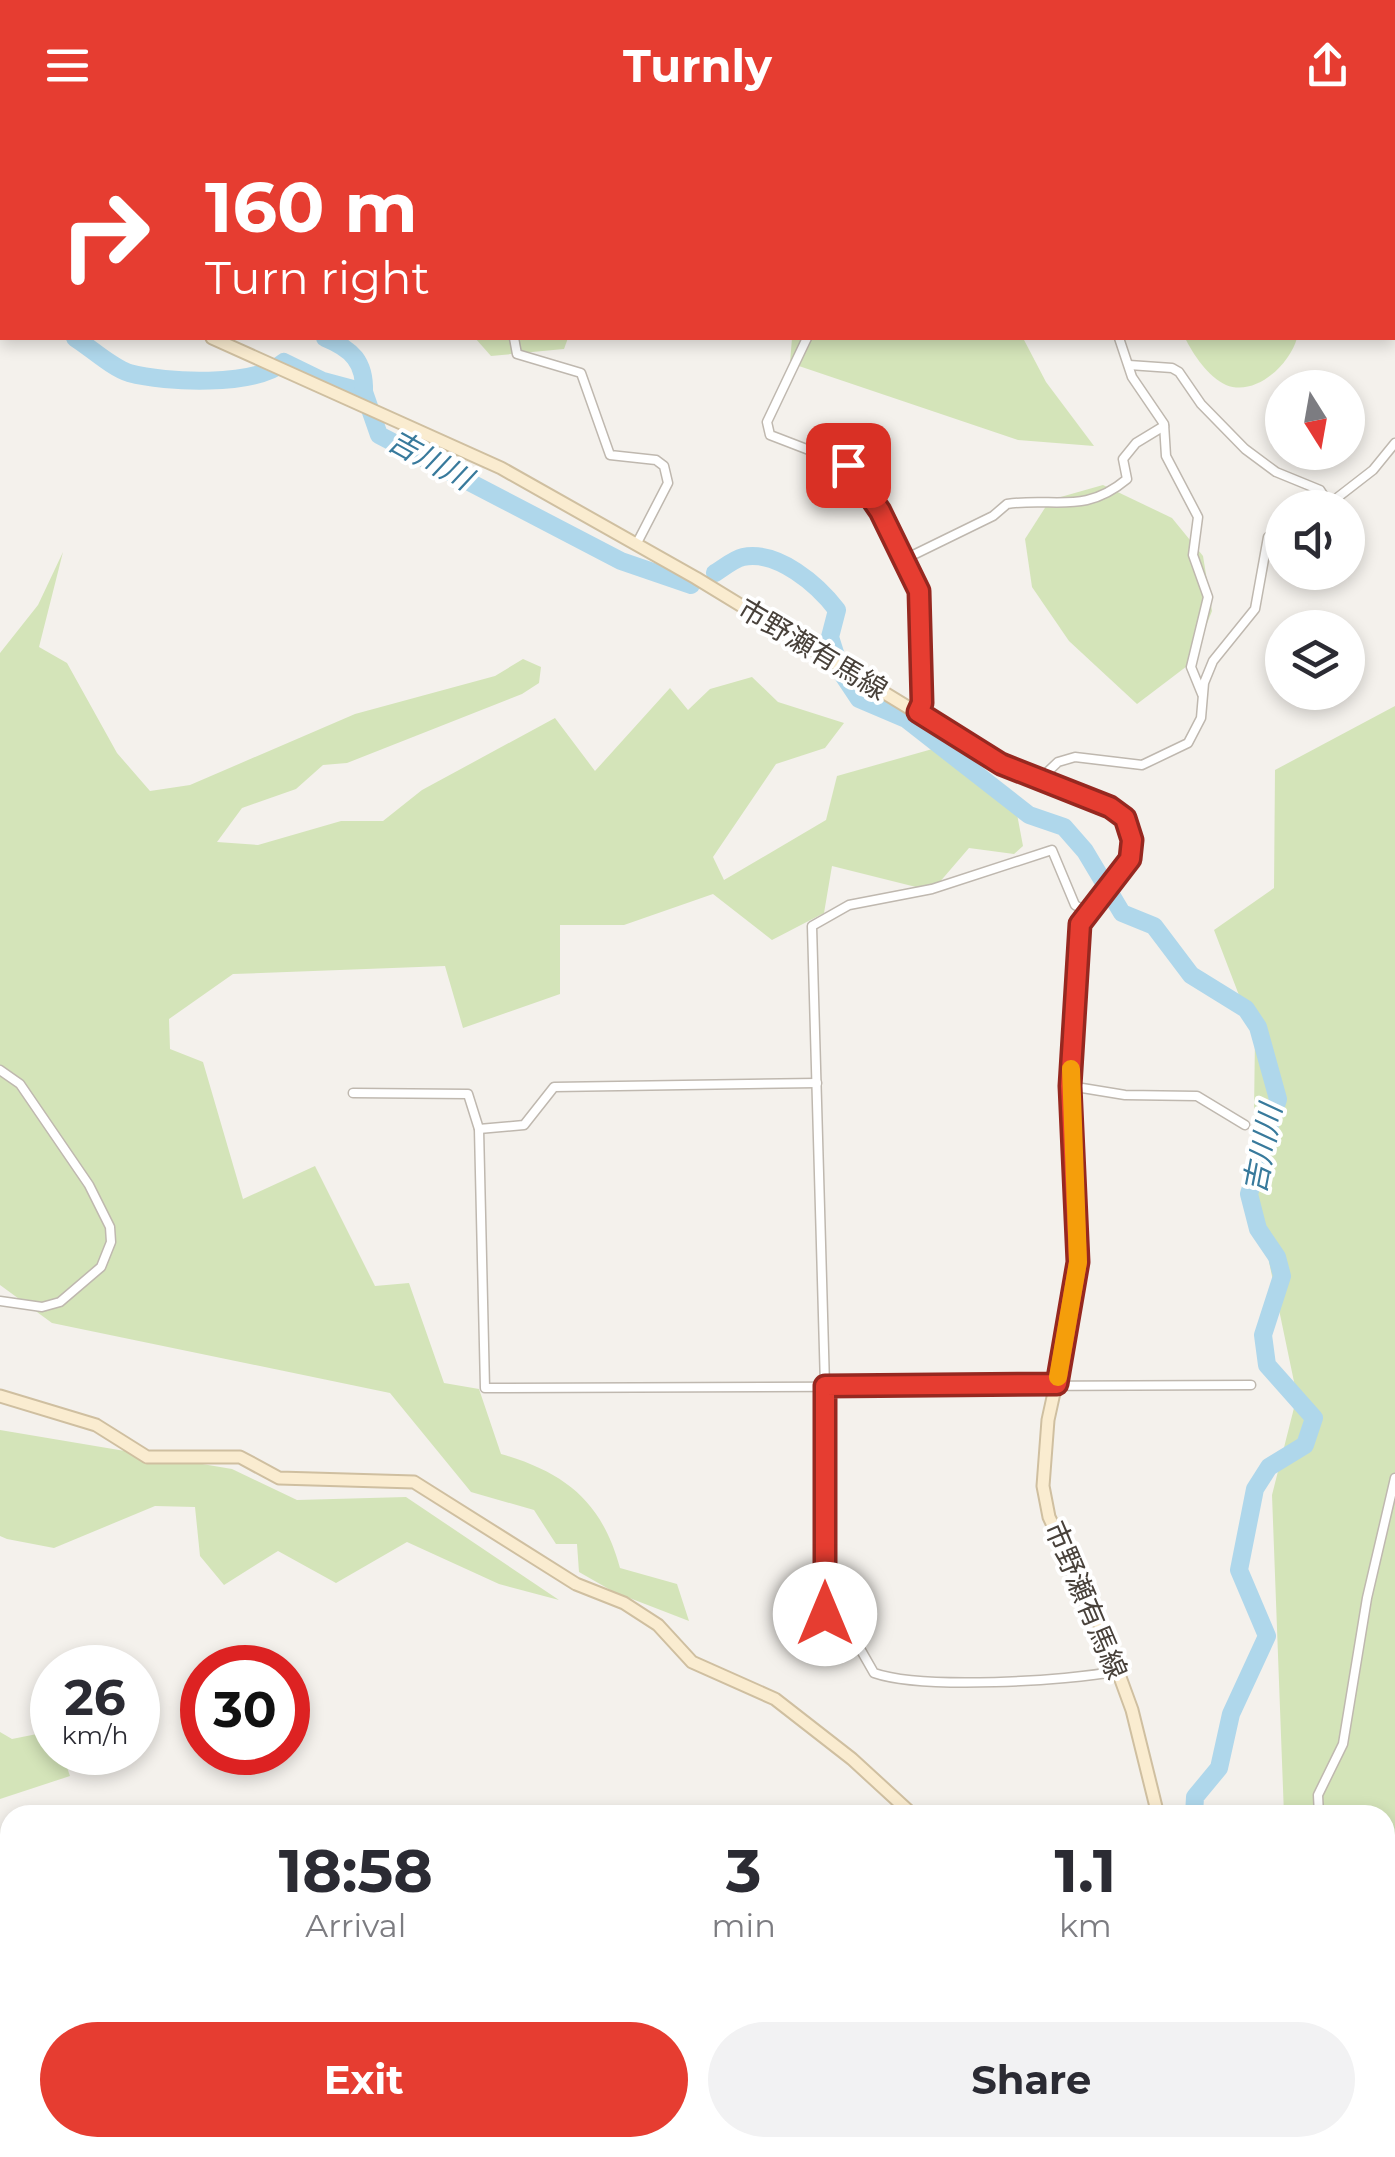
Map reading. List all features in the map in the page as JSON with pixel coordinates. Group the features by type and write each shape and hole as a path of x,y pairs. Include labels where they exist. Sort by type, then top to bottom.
{"main road":[{"name":"市野瀬有馬線","path":"216,340 501,468 637,544 1001,764 1110,807 1125,818 1132,840 1130,859 1080,924 1070,1086 1078,1262 1043,1458 1048,1516 1118,1670 1155,1805"},
{"path":"0,1396 96,1426 148,1457 240,1457 279,1478 414,1482 576,1584 636,1610 658,1625 692,1662 774,1699 852,1759 902,1805"}],"street":[{"path":"514,340 517,354 580,372 610,455 656,460 664,466 668,483 637,544"},
{"path":"806,340 767,422 770,435 848,465 880,511 919,591 923,622 922,703 918,712"},
{"path":"1119,340 1129,366 1164,426 1166,456 1198,517 1193,555 1208,597 1191,666 1204,698"},
{"path":"1129,366 1172,368 1179,372 1201,404 1245,449 1276,472 1320,490"},
{"path":"905,559 993,516 1007,504 1074,504 1115,489 1126,479 1123,460 1136,443 1164,426"},
{"path":"1347,490 1372,470 1395,443"},
{"path":"1040,778 1058,762 1075,758 1142,766 1188,743 1201,718 1204,682 1214,661 1255,609 1265,554"},
{"path":"1088,909 1075,905 1052,850 932,890 831,912 812,926 825,1386 825,1614 830,1631 858,1645 874,1673 885,1677 946,1680 1118,1670"},
{"path":"0,1070 20,1084 89,1185 110,1228 111,1242 101,1267 60,1302 42,1307 0,1302"},
{"path":"479,1129 524,1125 554,1088 817,1083"},
{"path":"1070,1086 1125,1096 1198,1096 1245,1125"},
{"path":"354,1093 468,1094 479,1129 485,1388 1251,1385"},
{"path":"1319,1805 1318,1795 1343,1744 1367,1598 1395,1478"}],"green space":[{"path":"477,340 567,340 564,349 491,356"},
{"path":"792,340 1024,340 1046,382 1094,446 1018,440 790,363"},
{"path":"1186,340 1296,340 1287,358 1276,370 1265,370 1265,379 1260,382 1237,387 1213,377"},
{"path":"1103,485 1172,518 1203,556 1212,611 1191,663 1137,704 1069,641 1032,587 1025,539 1050,500"},
{"path":"63,552 39,647 67,663 117,753 150,791 190,785 355,714 495,676 523,659 541,667 539,683 522,694 347,763 323,765 296,789 242,808 217,842 258,845 341,821 383,821 422,790 555,718 595,771 670,688 688,710 710,689 752,677 778,702 844,723 825,748 776,764 713,857 724,880 826,820 837,776 943,746 962,752 1014,798 1023,846 1014,854 969,848 932,891 832,866 824,913 772,940 713,894 624,925 560,925 560,994 463,1028 445,966 233,974 169,1019 170,1049 203,1062 243,1199 315,1166 375,1286 409,1283 444,1383 479,1389 501,1454 544,1471 578,1493 603,1525 620,1568 677,1584 689,1621 614,1592 579,1572 577,1544 556,1544 534,1510 471,1492 390,1393 52,1323 0,1285 0,653 38,605"},
{"path":"1395,706 1395,1805 1284,1805 1272,1495 1297,1396 1253,1185 1255,1037 1214,930 1274,888 1275,770"},
{"path":"0,1430 232,1469 297,1500 406,1497 559,1600 499,1584 407,1542 336,1583 278,1551 224,1585 200,1556 195,1507 155,1506 54,1548 7,1539 0,1536"},
{"path":"0,1732 12,1739 30,1735 30,1775 70,1776 0,1799"}],"waterway":[{"name":"吉川川","path":"78,340 115,366 145,376 186,381 232,379 252,376 284,362 323,381 364,392 379,435 621,561 691,585"},
{"path":"329,340 355,358 362,372 364,392"},
{"name":"吉川川","path":"715,573 740,558 756,556 796,572 837,610 830,637 836,656"},
{"name":"吉川川","path":"843,675 859,699 906,719 1029,815 1064,827 1085,851 1122,913 1154,926 1191,975 1246,1009 1258,1027 1278,1099 1249,1194 1258,1229 1277,1257 1282,1276 1263,1335 1267,1365 1314,1418 1305,1445 1269,1467 1255,1489 1239,1570 1267,1636 1231,1714 1219,1768 1195,1797 1195,1805"}],"slow traffic":[{"path":"1058,1377 1077,1288 1071,1069"}],"route":[{"path":"825,1614 825,1386 1057,1384 1077,1288 1070,1086 1081,957 1080,924 1089,907 1130,859 1132,840 1125,818 1110,807 1022,774 918,712 922,703 923,622 919,591 880,511 848,465"}]}
